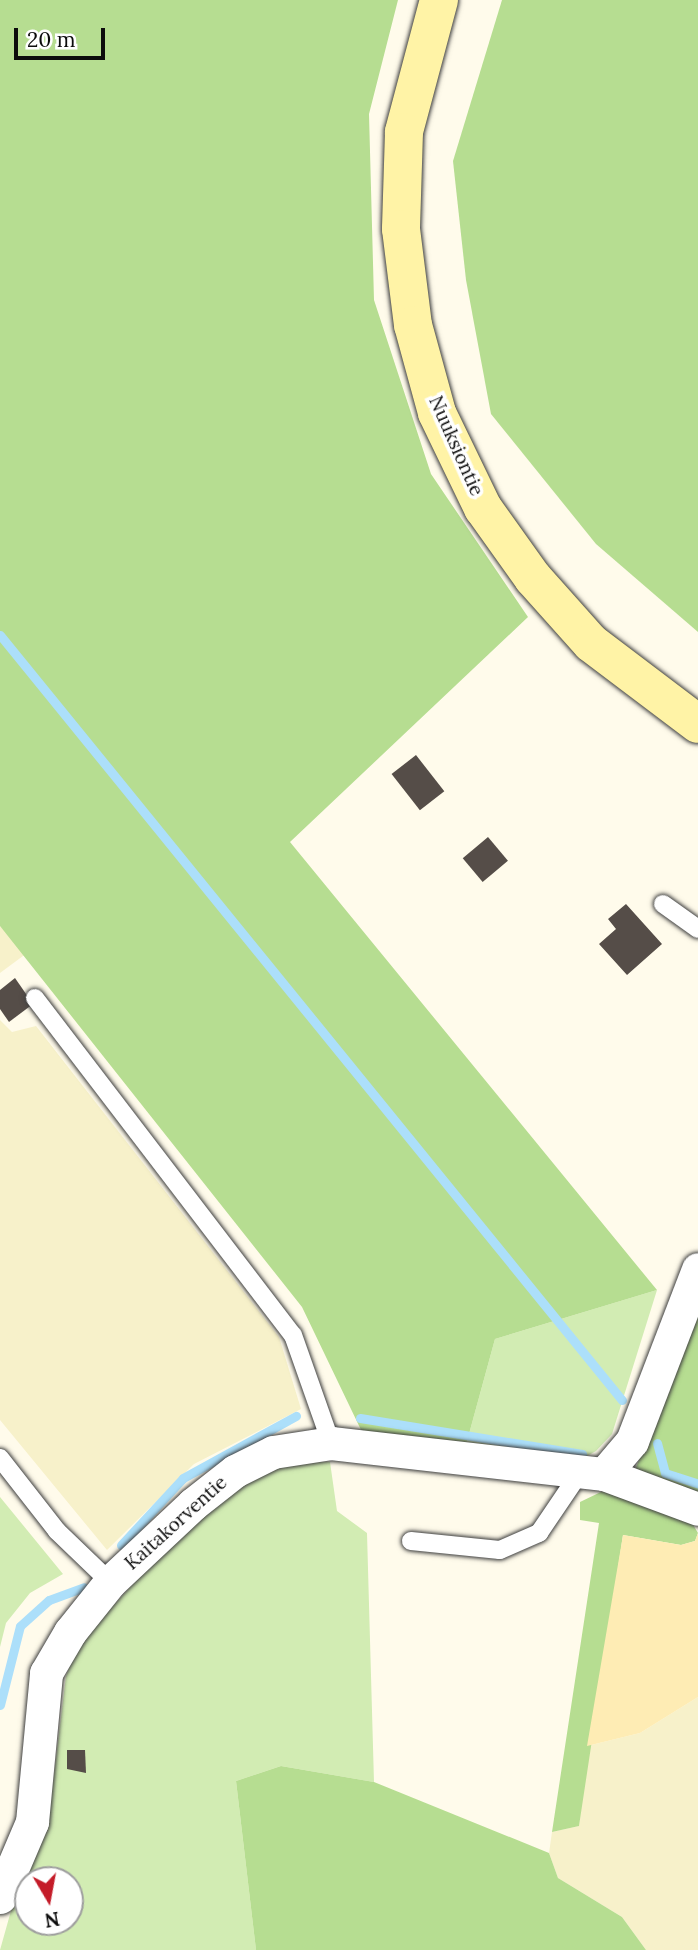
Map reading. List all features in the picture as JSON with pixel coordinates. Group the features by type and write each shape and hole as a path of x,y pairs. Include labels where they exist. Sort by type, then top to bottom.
{"street":[{"name":"Nuuksiontie","path":"439,0 404,132 401,229 413,325 437,413 483,508 533,578 591,643 698,724"},
{"path":"592,1474 632,1441 698,1269"},
{"name":"Kaitakorventie","path":"0,1897 33,1822 46,1673 70,1632 110,1582 235,1471 273,1452 331,1443 592,1474 698,1509"}],"lane":[{"path":"663,904 698,929"},
{"path":"35,998 293,1335 331,1443"},
{"path":"0,1458 57,1531 110,1582"},
{"path":"411,1541 500,1550 539,1533 592,1474"}],"shaded area":[{"path":"0,926 27,953 0,973"},
{"path":"0,1020 12,1032 36,1026 279,1337 301,1409 194,1464 107,1550 0,1420"},
{"path":"698,1697 698,1950 646,1950 622,1917 558,1878 549,1853 552,1832 579,1826 587,1746 640,1733"}],"green space":[{"path":"0,0 398,0 369,114 374,300 431,474 528,617 290,842 657,1290 495,1339 466,1445 362,1432 302,1307 0,926"},
{"path":"502,0 698,0 698,632 596,544 491,414 466,280 453,161"},
{"path":"657,1290 612,1434 596,1451 578,1461 466,1445 495,1339"},
{"path":"698,1312 698,1492 635,1470"},
{"path":"297,1460 330,1462 337,1511 367,1533 374,1782 281,1766 236,1781 256,1950 0,1950 14,1900 14,1936 84,1936 84,1866 29,1866 48,1824 66,1676 79,1643 188,1524 236,1487"},
{"path":"605,1490 686,1513 698,1533 695,1541 681,1545 623,1535 579,1826 552,1832 599,1523 580,1520 580,1502"},
{"path":"0,1497 63,1574 30,1593 6,1623 0,1647"},
{"path":"281,1766 374,1782 549,1853 558,1878 622,1917 646,1950 256,1950 236,1781"}],"sand":[{"path":"698,1533 698,1697 640,1733 587,1746 623,1535 681,1545 695,1541"}],"building":[{"path":"416,755 444,791 420,810 392,774"},
{"path":"488,837 508,861 483,882 463,858"},
{"path":"626,904 662,944 627,975 599,944 616,929 608,919"},
{"path":"15,978 33,1004 9,1022 0,1009 0,990"},
{"path":"67,1750 85,1750 86,1773 67,1769"}],"waterway":[{"path":"0,635 622,1400"},
{"path":"121,1545 183,1478 296,1416"},
{"path":"360,1418 582,1454"},
{"path":"657,1443 665,1473 698,1484"},
{"path":"0,1705 20,1626 49,1600 84,1587"}]}
